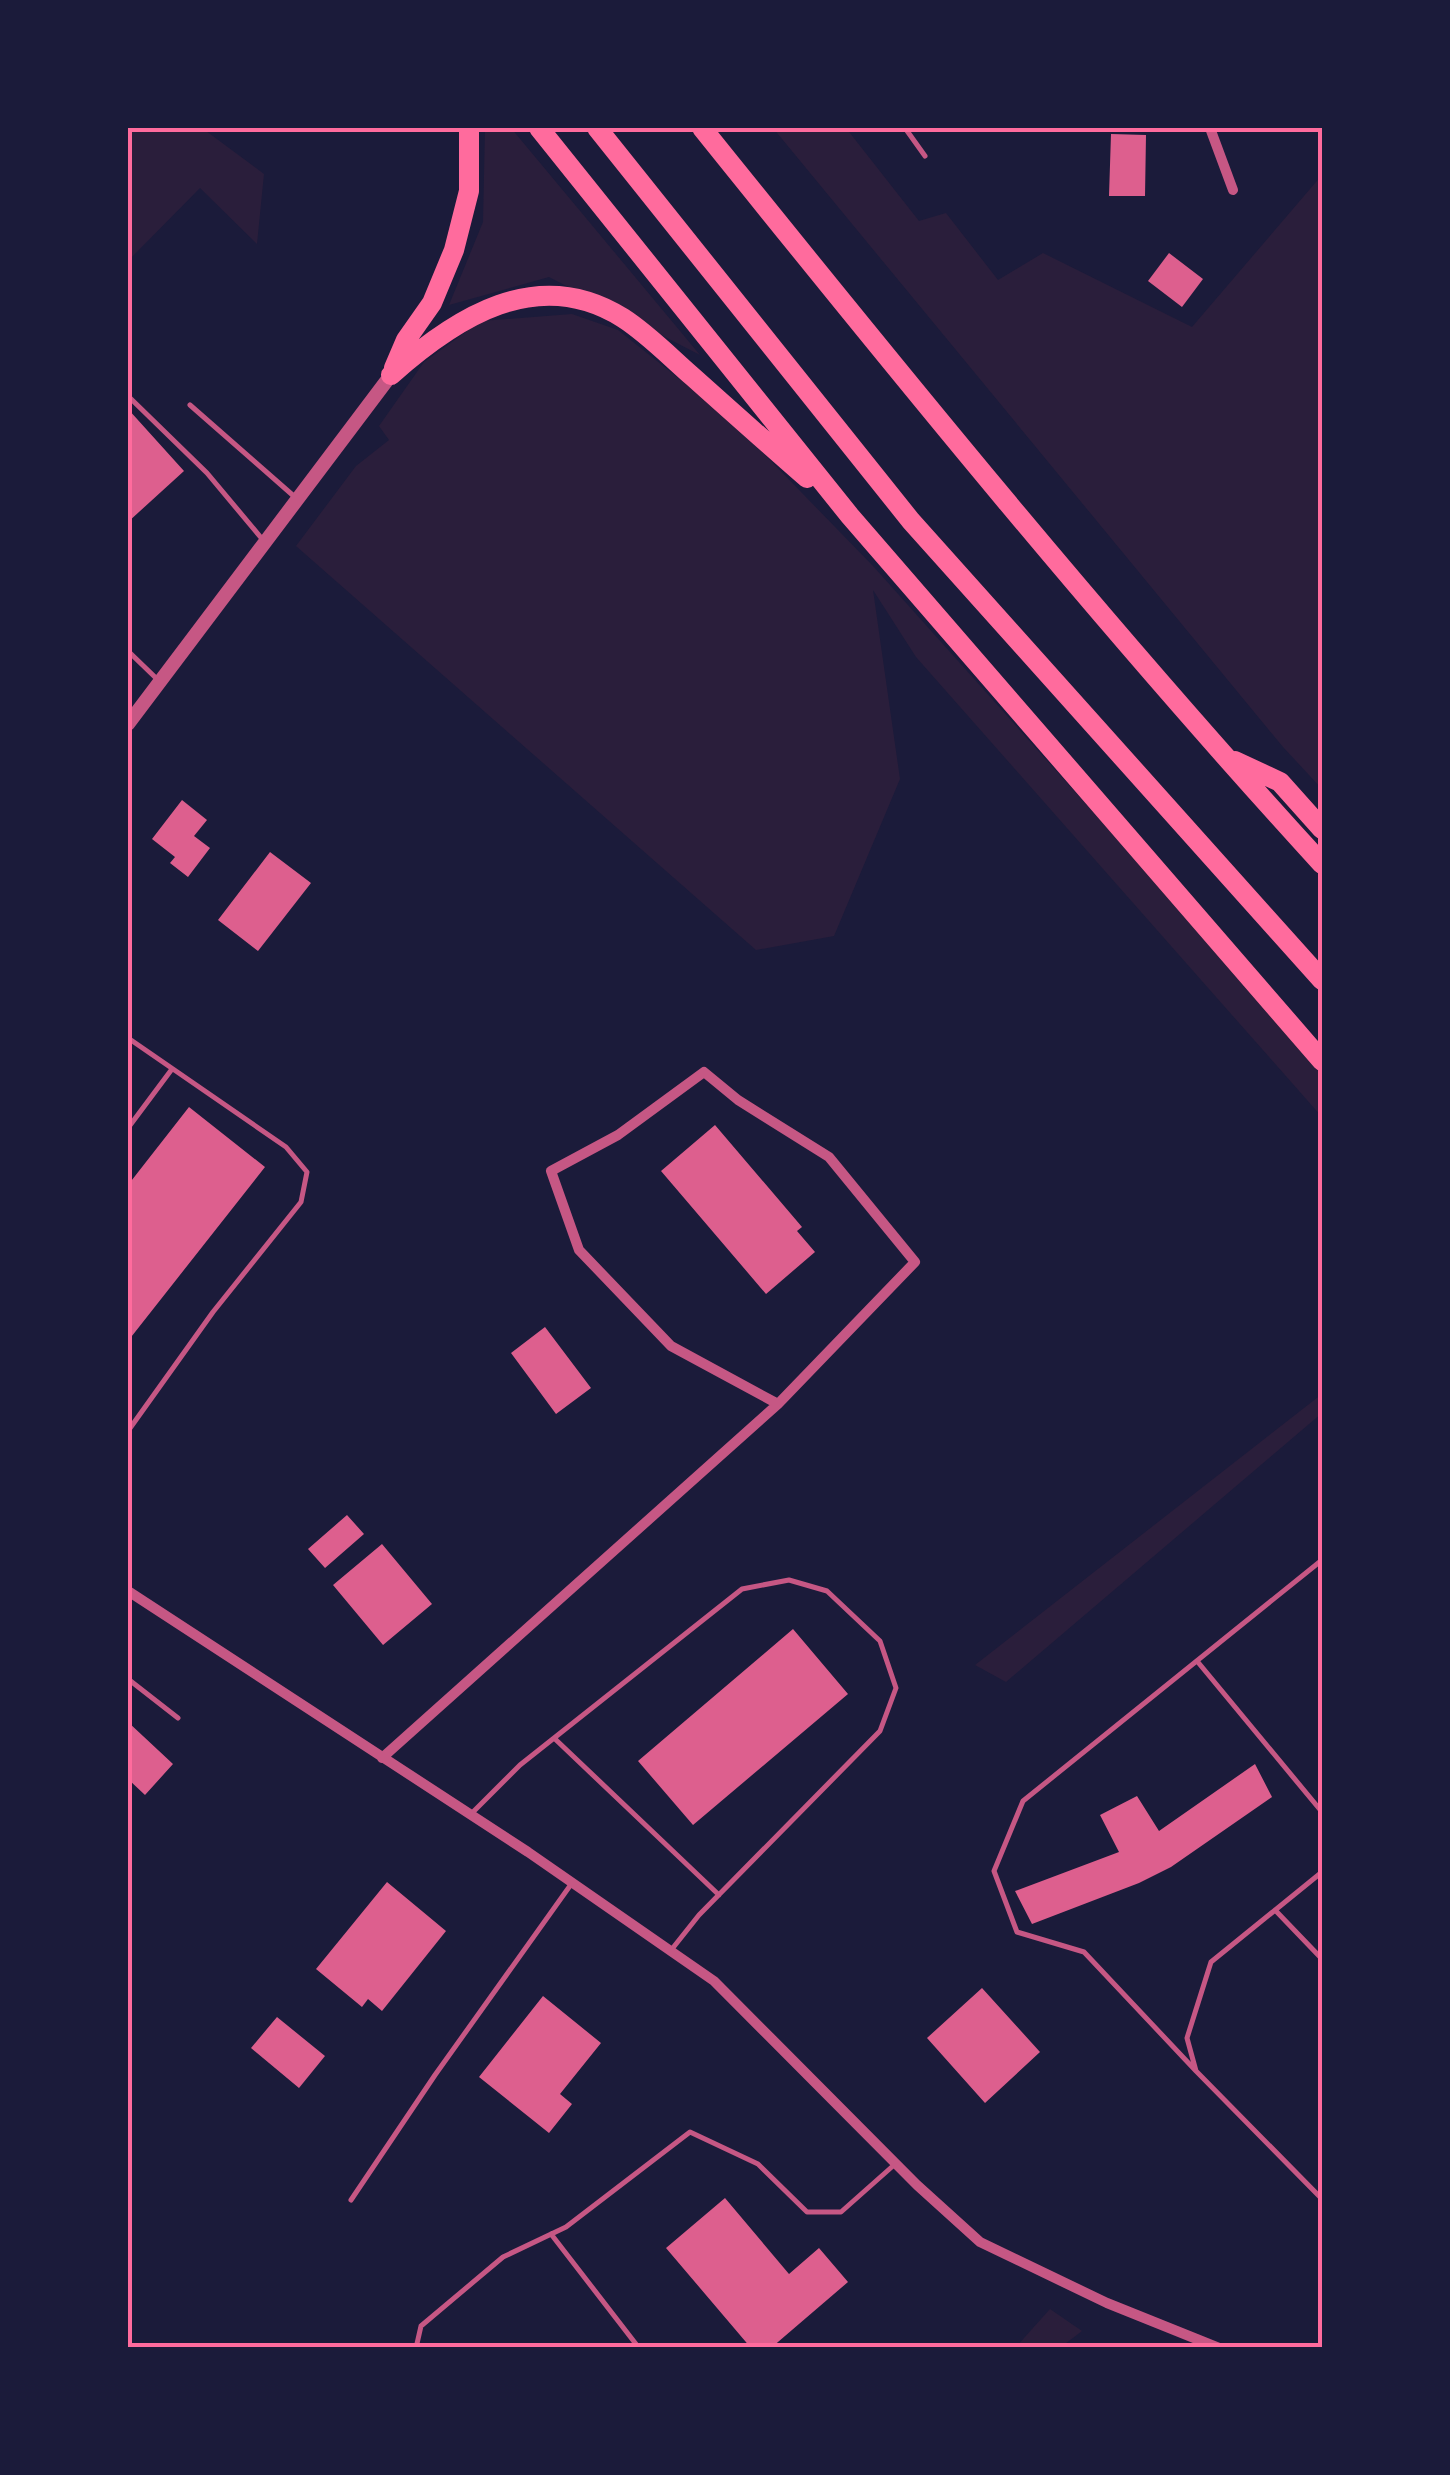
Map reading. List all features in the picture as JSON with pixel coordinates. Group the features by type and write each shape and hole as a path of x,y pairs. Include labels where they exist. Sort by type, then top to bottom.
{"highway":[{"path":"391,375 406,340 432,304 454,250 469,191 468,128"},
{"path":"538,128 850,516 1322,1061"},
{"path":"597,128 910,521 1322,980"},
{"path":"702,128 865,330 1224,756 1322,864"},
{"path":"391,375 433,338 465,317 494,306 553,296 583,302 621,317 652,341 850,516"},
{"path":"1224,756 1280,782 1322,829"}],"street":[{"path":"1210,128 1233,190"},
{"path":"128,724 391,375"},
{"path":"382,1758 778,1404 915,1262 828,1158 738,1100 704,1072 618,1136 551,1171 579,1250 671,1346 778,1404"},
{"path":"128,1591 572,1883 714,1982 980,2242 1107,2303 1219,2348"}],"lane":[{"path":"905,128 925,156"},
{"path":"128,396 207,473 264,540"},
{"path":"190,405 296,498"},
{"path":"128,651 159,681"},
{"path":"128,1038 286,1147 307,1172 301,1202 213,1312 128,1432"},
{"path":"128,1128 172,1069"},
{"path":"1322,1560 1024,1801 994,1871 1016,1932 1084,1952 1322,2199"},
{"path":"470,1815 520,1766 742,1589 789,1580 827,1591 880,1640 896,1688 880,1731 719,1895 670,1951"},
{"path":"1198,1661 1322,1812"},
{"path":"128,1678 178,1718"},
{"path":"554,1738 719,1895"},
{"path":"1196,2071 1187,2038 1210,1962 1322,1872"},
{"path":"350,2200 572,1883"},
{"path":"1275,1910 1322,1959"},
{"path":"416,2348 421,2326 503,2257 566,2227 690,2132 758,2164 807,2212 841,2212 896,2163"},
{"path":"551,2234 638,2348"}],"shaded area":[{"path":"128,128 202,128 264,174 257,244 200,188 128,261"},
{"path":"485,128 511,128 700,355 549,277 449,305 483,222"},
{"path":"773,128 846,128 919,221 946,213 998,280 1043,253 1192,327 1322,175 1322,789 1283,747"},
{"path":"572,314 618,330 731,420 873,566 1322,1068 1322,1117 916,657 873,590 900,779 834,936 756,950 296,546 356,466 389,440 379,426 424,362 481,321"},
{"path":"1322,1394 1322,1413 1006,1682 975,1665"},
{"path":"1050,2309 1082,2331 1061,2347 1016,2347"}],"building":[{"path":"1111,134 1146,135 1145,196 1109,196"},
{"path":"1169,253 1203,279 1182,307 1148,281"},
{"path":"128,409 184,471 128,522"},
{"path":"182,800 207,820 194,836 210,848 188,877 170,863 175,857 152,839"},
{"path":"270,852 311,883 258,951 218,920"},
{"path":"189,1107 265,1167 128,1341 128,1185"},
{"path":"715,1125 802,1227 797,1231 815,1252 766,1294 661,1171"},
{"path":"545,1327 591,1388 556,1414 511,1353"},
{"path":"347,1515 364,1534 325,1568 308,1549"},
{"path":"382,1544 432,1604 383,1645 333,1585"},
{"path":"793,1629 848,1694 693,1825 638,1761"},
{"path":"128,1722 173,1764 145,1795 128,1779"},
{"path":"1255,1764 1272,1797 1171,1867 1032,1924 1015,1891 1119,1852 1100,1815 1137,1796 1159,1831"},
{"path":"387,1882 446,1931 382,2011 368,1999 362,2007 316,1969"},
{"path":"982,1988 1040,2052 985,2103 927,2038"},
{"path":"543,1996 601,2043 560,2094 572,2104 549,2133 479,2077"},
{"path":"277,2017 325,2056 299,2088 251,2048"},
{"path":"725,2198 789,2274 819,2248 848,2282 771,2348 751,2348 666,2248"}]}
